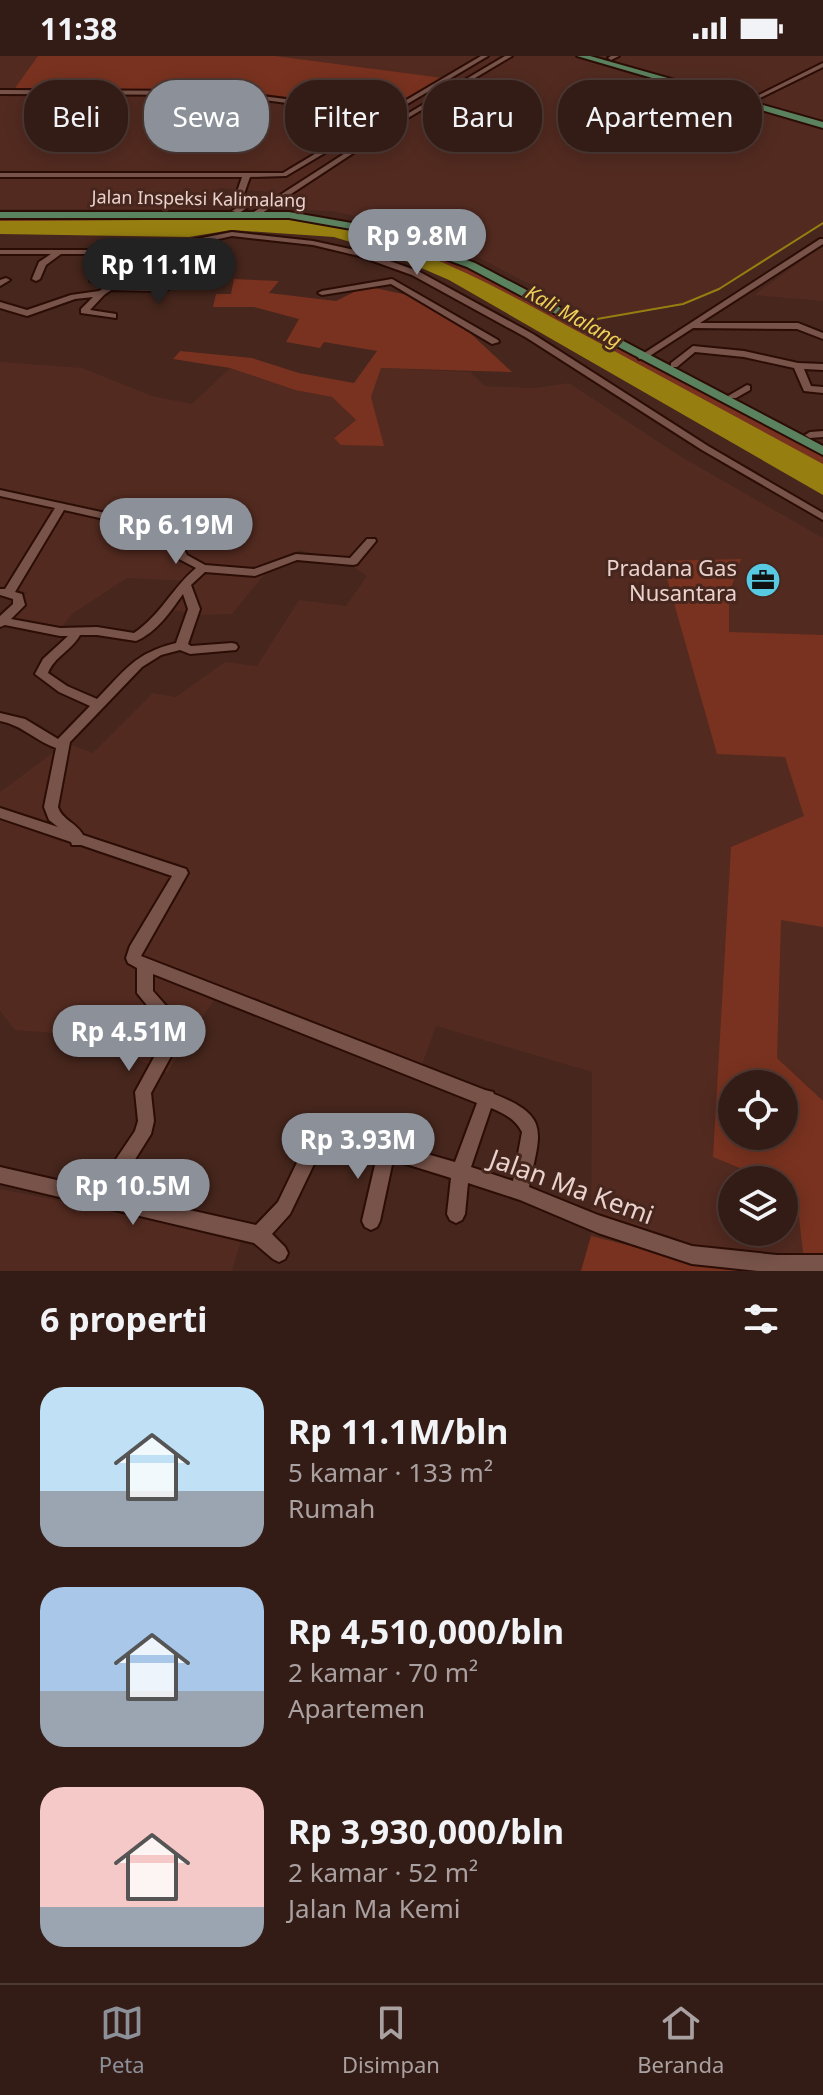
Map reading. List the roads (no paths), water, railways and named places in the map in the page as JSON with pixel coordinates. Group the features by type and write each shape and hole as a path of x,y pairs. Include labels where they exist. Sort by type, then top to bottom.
{"main road":[{"path":"581,56 608,58 681,80"},
{"path":"762,104 823,118"},
{"path":"762,105 823,125"},
{"name":"Jalan Inspeksi Kalimalang","path":"0,213 235,215 253,209 356,225 466,258 768,418 823,441"},
{"name":"Jalan Inspeksi Kalimalang","path":"646,355 674,365 710,388 733,396 823,451"}],"street":[{"path":"407,102 485,56"},
{"path":"253,209 306,183 394,124 509,56"},
{"path":"762,96 823,65"},
{"path":"0,92 235,94 285,101"},
{"path":"0,175 273,177 287,174 323,152"},
{"path":"241,192 246,177"},
{"path":"270,213 303,190 306,183"},
{"path":"231,232 235,215"},
{"path":"214,239 231,232 334,247 410,271 530,336 705,448 823,517"},
{"path":"113,316 84,312 101,293 185,244 214,239 244,239 244,235"},
{"path":"646,355 823,241"},
{"path":"36,279 42,264 61,251"},
{"path":"0,252 172,252"},
{"path":"149,265 178,271"},
{"path":"322,293 392,281 410,271"},
{"path":"93,279 112,287 165,289 192,272"},
{"path":"392,281 495,342"},
{"path":"0,305 27,313 74,297 101,293"},
{"path":"691,326 798,326 823,336"},
{"path":"674,365 690,350 697,349 744,354 798,366 823,367"},
{"path":"798,366 807,389 823,390"},
{"path":"733,396 747,388"},
{"path":"810,435 823,434"},
{"path":"0,493 171,535 183,557 203,568 255,573 296,557 353,562 371,541"},
{"path":"2,622 19,605 18,597 4,593 61,506"},
{"path":"2,622 60,632 136,637 155,623 185,583 203,568"},
{"path":"181,646 194,609 185,583"},
{"path":"76,631 73,640 43,666 41,674 63,689 99,705"},
{"path":"77,841 74,831 52,811 61,745 142,660 181,646 190,650 232,647"},
{"path":"0,717 32,725 43,737 61,745"},
{"path":"0,813 181,873 133,958 487,1097 522,1116 531,1131 520,1192"},
{"path":"100,1198 143,1134 146,1121 143,1092 173,1038 170,1022 145,993 145,964"},
{"path":"456,1214 460,1173 487,1097"},
{"name":"Jalan Ma Kemi","path":"259,1235 284,1208 309,1156 320,1148 360,1143 520,1192 598,1224 692,1255 777,1264 823,1264"},
{"path":"371,1221 387,1150"},
{"path":"0,1175 259,1235 279,1253"}],"waterway":[{"path":"597,319 683,304 719,289 823,223"},
{"name":"Kali Malang","path":"0,228 78,228"}],"place":[{"name":"Pradana Gas Nusantara","path":"763,580"}]}
